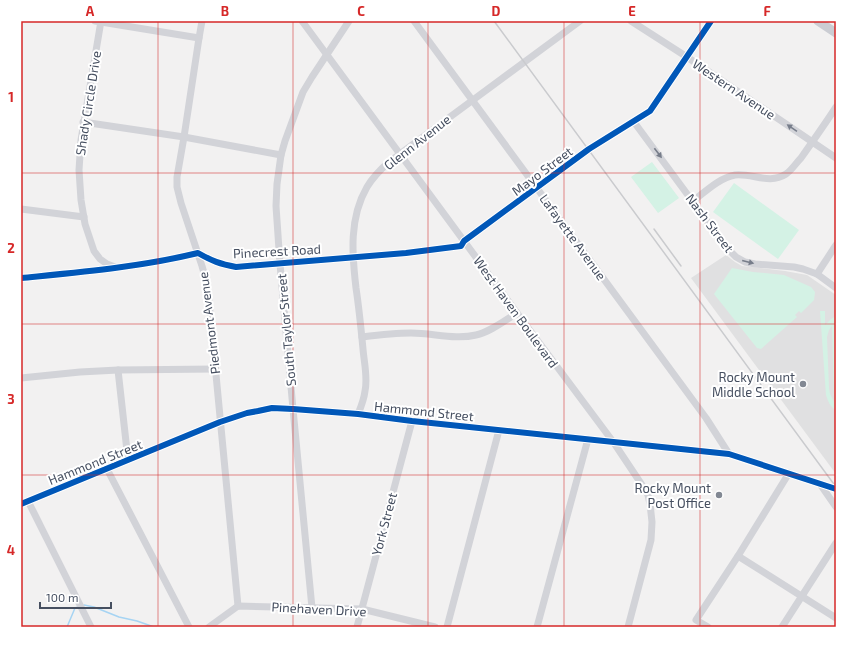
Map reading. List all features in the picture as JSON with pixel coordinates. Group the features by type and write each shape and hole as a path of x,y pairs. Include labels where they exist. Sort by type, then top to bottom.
{"main road":[{"path":"818,21 836,33"}],"street":[{"path":"99,21 199,38"},
{"name":"Shady Circle Drive","path":"99,21 81,140 79,170 81,200 85,224 94,251 100,259 117,268"},
{"name":"Piedmont Avenue","path":"202,21 177,177 177,187 206,280 238,606"},
{"name":"West Haven Boulevard","path":"302,21 614,443 648,495 652,522 651,540 628,627"},
{"name":"South Taylor Street","path":"312,608 280,264 276,206 277,184 281,155 290,125 303,92 349,21"},
{"name":"Lafayette Avenue","path":"414,21 706,418 729,454"},
{"name":"Glenn Avenue","path":"358,414 365,390 366,377 353,257 353,231 358,208 371,181 389,162 580,21"},
{"name":"Western Avenue","path":"631,21 836,158"},
{"name":"Mayo Street","path":"464,241 589,149 650,111 711,21"},
{"path":"692,200 718,182 735,175 773,179 786,174 792,169 836,107"},
{"path":"84,122 184,137 281,155"},
{"name":"Nash Street","path":"634,122 731,253 745,262 790,266 811,271 836,288"},
{"path":"21,209 84,217"},
{"name":"Pinecrest Road","path":"198,252 216,262 236,267 406,253 461,246 464,241"},
{"path":"817,274 836,245"},
{"path":"21,278 117,268 172,259 198,252"},
{"path":"362,337 411,333 444,336 476,335 486,331 517,313"},
{"path":"21,378 118,370 215,369"},
{"path":"118,370 128,460"},
{"name":"Hammond Street","path":"24,503 220,422 247,413 272,408 358,414 614,443 729,454 836,489"},
{"name":"York Street","path":"357,627 412,421"},
{"path":"447,627 499,430"},
{"path":"537,627 588,439"},
{"path":"107,469 189,627"},
{"path":"708,627 696,620 738,556 789,473"},
{"path":"820,484 836,507"},
{"path":"24,503 91,627"},
{"path":"782,627 836,543"},
{"path":"738,556 836,618"},
{"path":"209,627 238,606"},
{"name":"Pinehaven Drive","path":"238,606 362,609 435,627"}],"shaded area":[{"name":"Rocky Mount Middle School","path":"726,255 742,266 807,275 836,295 836,474 691,278"}],"green space":[{"path":"652,162 679,198 658,213 631,177"},
{"path":"734,183 799,230 778,259 713,212"},
{"path":"732,268 784,275 811,287 815,292 814,300 801,313 799,311 795,315 797,317 761,349 757,348 714,294"},
{"path":"820,311 825,311 825,325 836,316 836,410 828,402 826,395","holes":["832,326 834,402 829,388 827,337"]}],"waterway":[{"path":"84,605 154,627"},
{"path":"67,627 75,608 78,607"}],"railway":[{"path":"494,21 836,487"},
{"path":"654,229 681,266"}],"cycle path":[{"path":"21,278 154,262 198,253 216,262 236,267 406,253 461,246 464,241 589,149 650,111 711,21"},
{"path":"21,504 220,422 247,413 272,408 358,414 729,454 836,489"}],"place":[{"name":"Rocky Mount Middle School","path":"803,384"},
{"name":"Rocky Mount Post Office","path":"719,495"}]}
